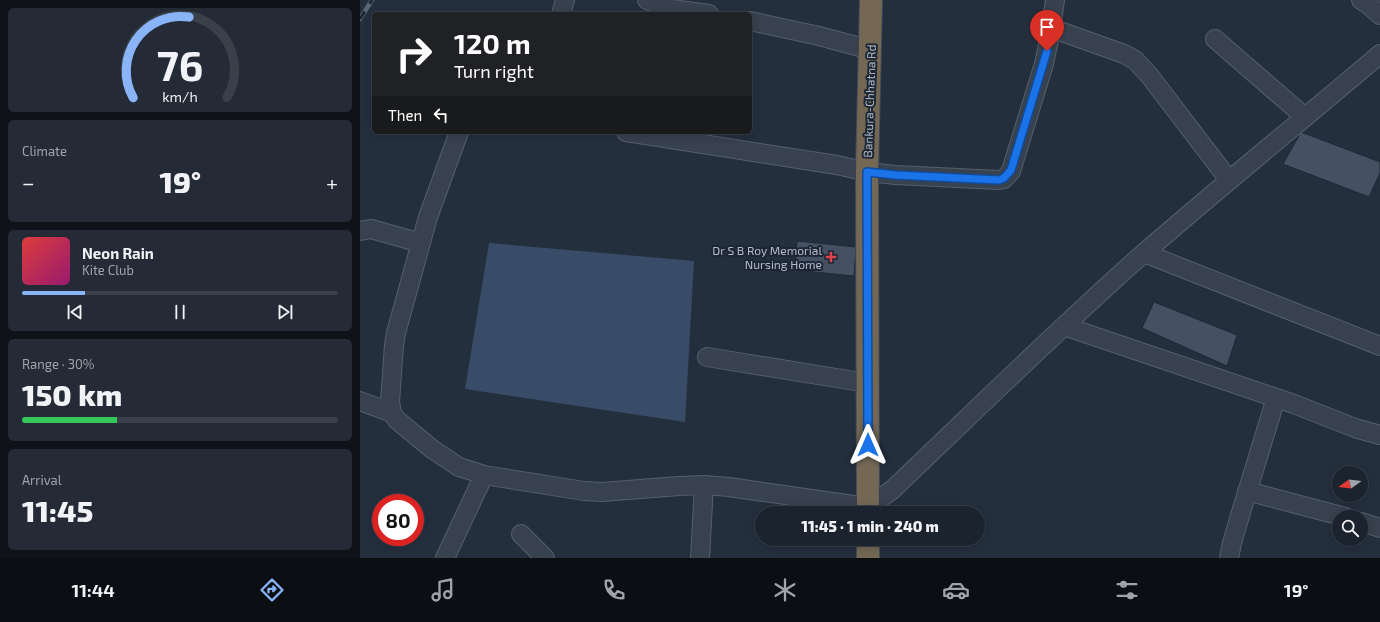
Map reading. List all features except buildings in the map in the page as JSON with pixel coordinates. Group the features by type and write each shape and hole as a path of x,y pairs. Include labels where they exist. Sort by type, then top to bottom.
{"highway":[{"name":"Bankura-Chhatna Rd","path":"868,506 867,172 872,0"},
{"path":"868,546 868,558"}],"street":[{"path":"562,12 565,0"},
{"path":"647,0 672,9 694,12"},
{"path":"639,134 837,165 867,172 896,175 999,180 1004,178 1011,170 1044,64 1055,0"},
{"path":"1361,0 1380,15"},
{"path":"752,21 871,50"},
{"path":"1051,28 1124,54 1135,60 1149,75 1229,180"},
{"path":"1215,39 1305,117"},
{"path":"873,506 892,490 1064,326 1144,254 1229,180 1380,54"},
{"path":"459,134 428,217 394,345 390,402 392,413 397,420 432,449 459,466 484,475 584,491 602,492 679,486 730,487 844,506"},
{"path":"360,231 371,229 421,243"},
{"path":"1144,254 1380,346"},
{"path":"1064,326 1276,398 1380,436"},
{"path":"707,357 867,383"},
{"path":"1229,558 1247,491 1276,398"},
{"path":"360,400 392,413"},
{"path":"445,558 484,475"},
{"path":"700,558 704,486"},
{"path":"1247,491 1332,514"},
{"path":"1368,524 1380,528"},
{"path":"521,534 545,558"}],"water":[{"path":"489,243 694,261 685,422 465,389"}],"railway":[{"path":"360,19 372,0"}],"place":[{"name":"Dr S B Roy Memorial Nursing Home","path":"831,257"}],"route":[{"path":"868,445 867,172 896,175 999,180 1008,176 1047,51"}]}
